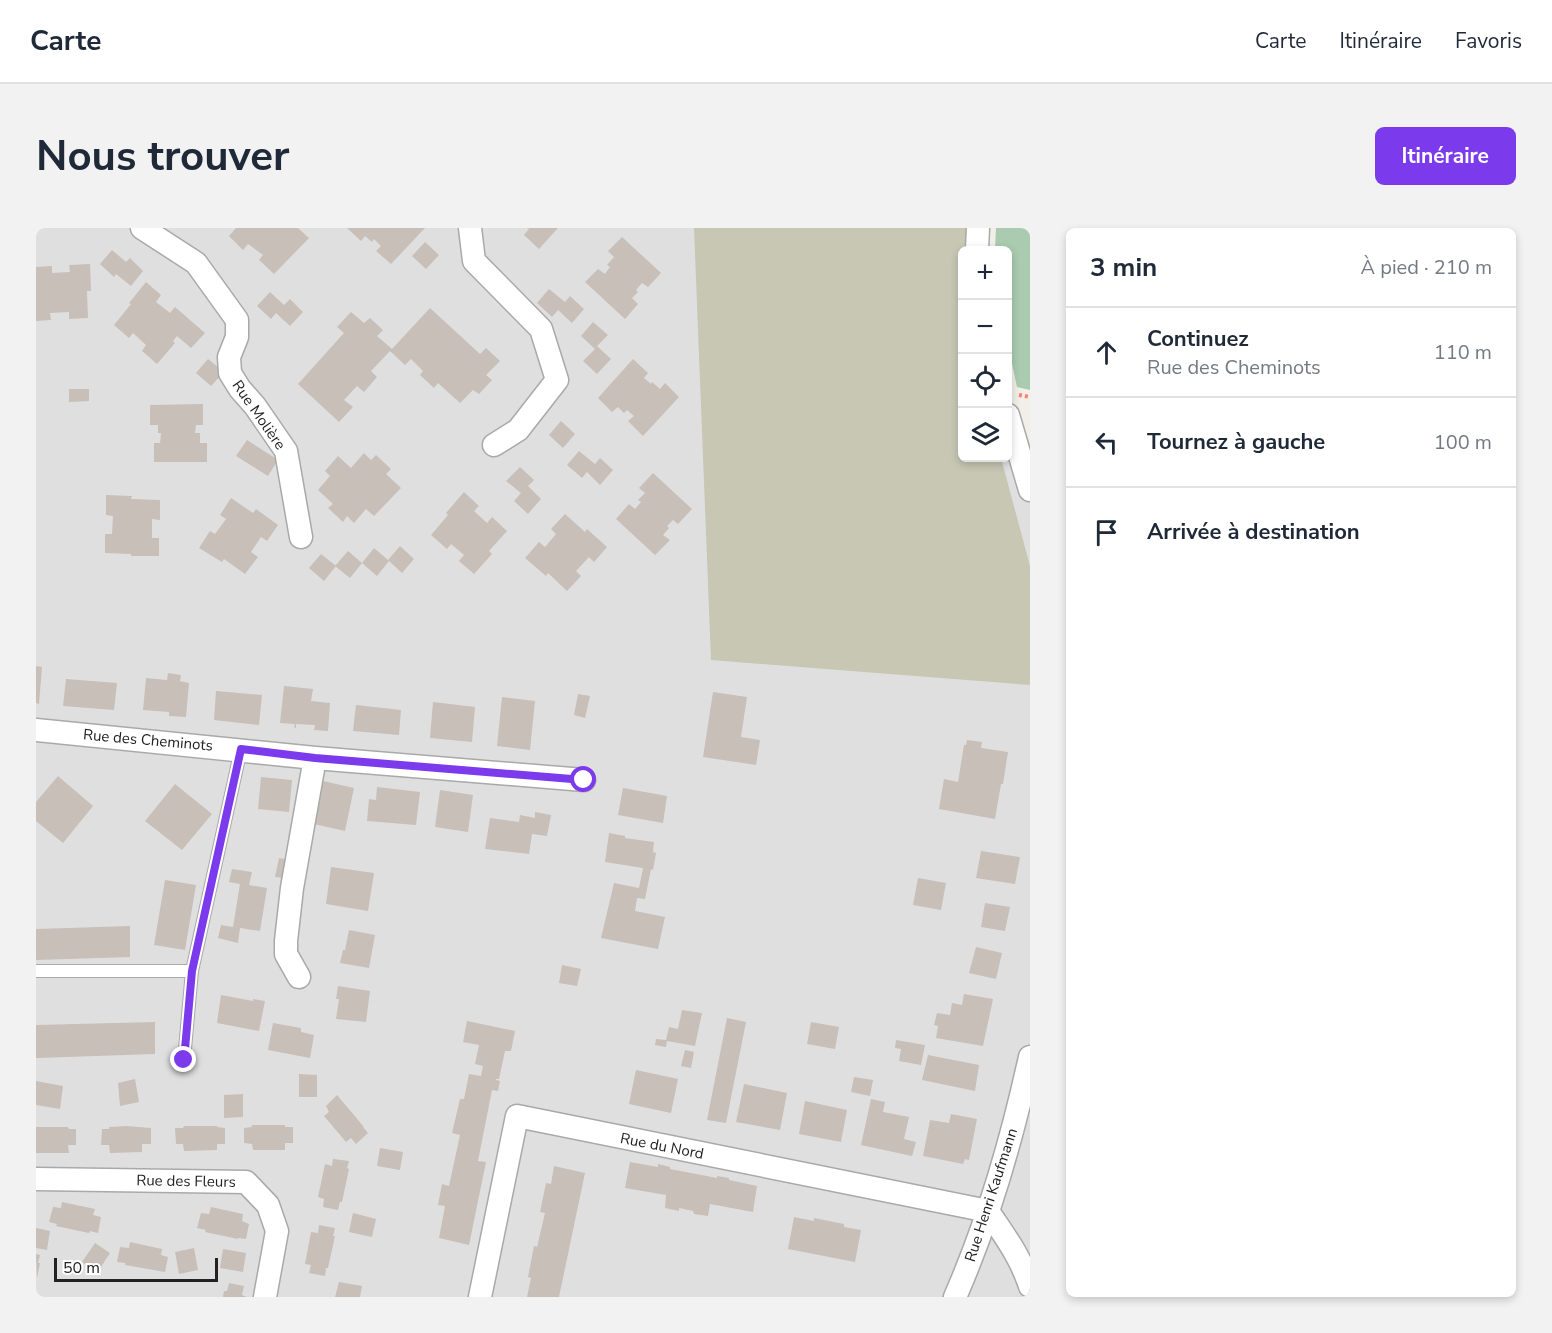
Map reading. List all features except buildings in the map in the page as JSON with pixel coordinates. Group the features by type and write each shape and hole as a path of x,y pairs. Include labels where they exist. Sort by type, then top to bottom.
{"street":[{"name":"Rue Molière","path":"142,228 196,263 237,320 237,337 229,357 230,373 286,451 301,537"},
{"path":"470,228 474,261 541,328 558,380 518,430 494,445"},
{"path":"977,246 978,228"},
{"path":"1012,422 1023,445 1030,490"},
{"name":"Rue des Cheminots","path":"36,730 315,758 584,780"},
{"path":"299,977 286,954 286,941 292,888 315,758"},
{"name":"Rue Henri Kaufmann","path":"955,1297 977,1246 988,1211 1018,1110 1030,1057"},
{"name":"Rue du Nord","path":"480,1297 517,1116 988,1211"},
{"name":"Rue des Fleurs","path":"36,1179 246,1182 268,1205 277,1231 265,1297"},
{"path":"988,1211 1015,1250 1030,1287"}],"lane":[{"path":"184,1060 192,971 241,749"},
{"path":"36,971 192,971"}],"shaded area":[{"path":"36,228 967,228 964,246 958,246 958,462 1012,462 1012,446 1030,446 1030,1297 36,1297"},
{"path":"694,228 967,228 967,246 958,246 958,462 1002,462 1030,566 1030,685 711,660"}],"green space":[{"path":"996,228 1030,228 1030,390 1017,387 1012,364 1012,246 995,246"}],"route":[{"path":"184,1060 192,971 241,749 315,758 584,780"}]}
